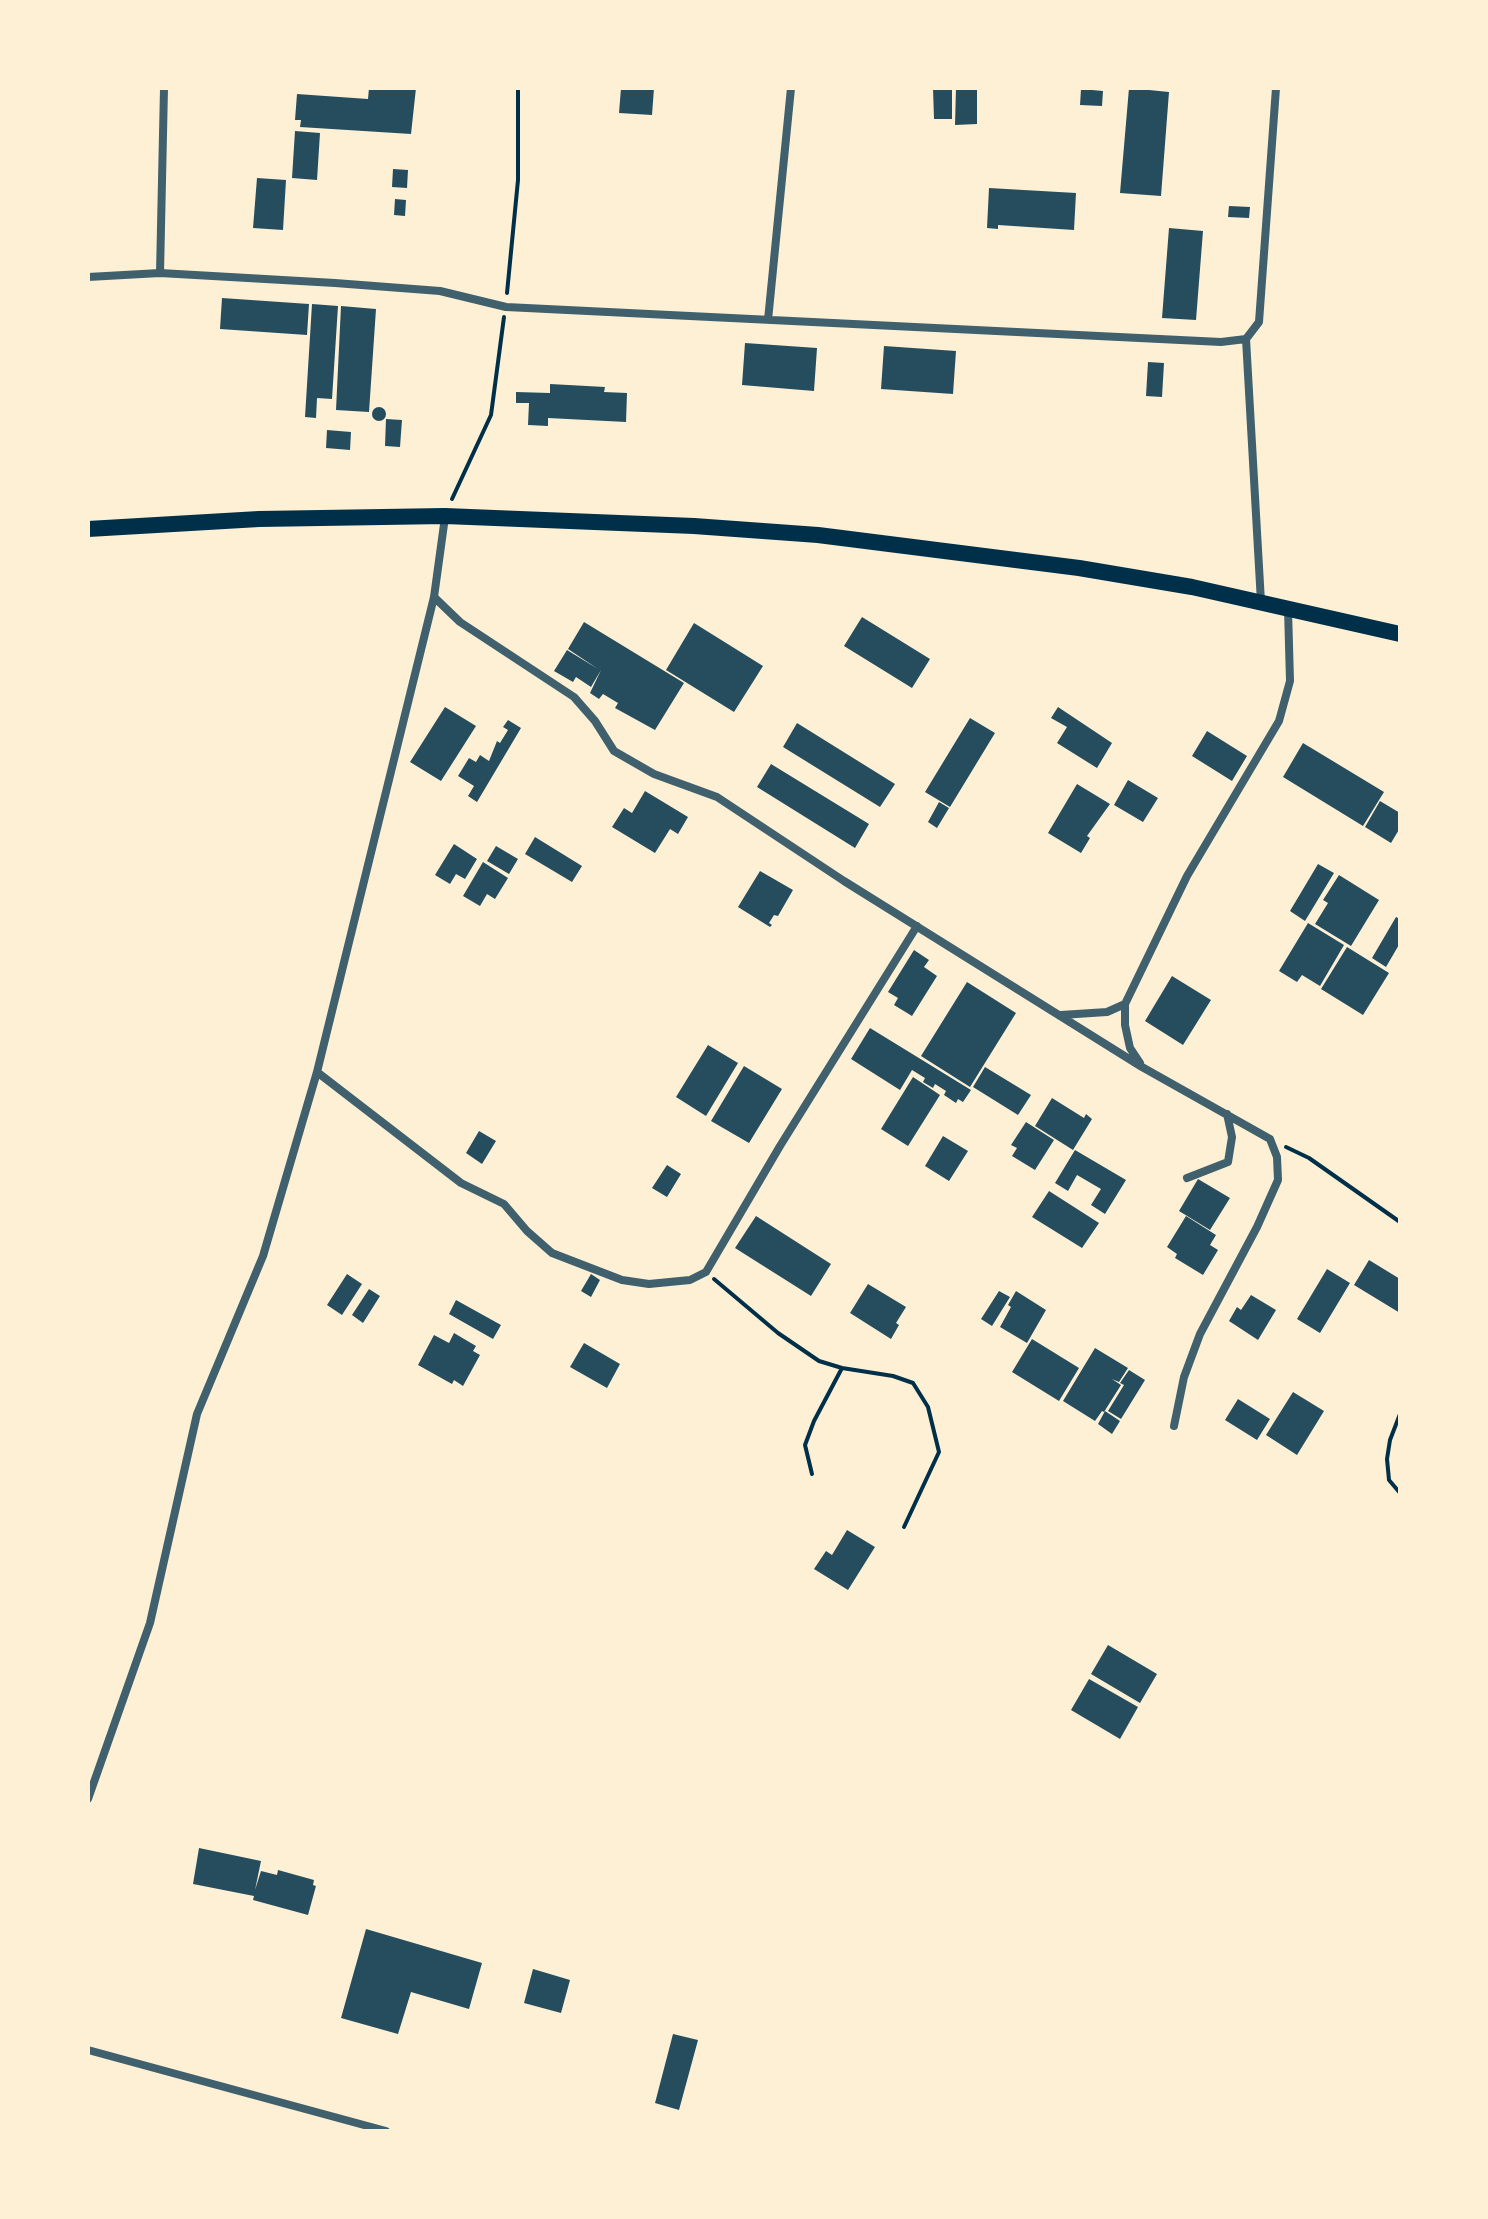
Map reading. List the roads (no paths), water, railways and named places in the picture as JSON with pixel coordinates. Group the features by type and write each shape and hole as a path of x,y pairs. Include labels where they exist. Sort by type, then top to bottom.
{"main road":[{"path":"88,529 259,519 445,516 679,525 818,535 1079,568 1192,587 1400,634"}],"street":[{"path":"160,273 164,88"},
{"path":"768,320 791,88"},
{"path":"1261,603 1246,339 1259,322 1276,88"},
{"path":"88,277 160,273 440,291 506,307 1221,342 1246,339"},
{"path":"88,1799 150,1623 197,1414 263,1256 317,1072 434,597 445,516"},
{"path":"434,597 460,622 574,697 595,721 614,751 654,774 717,797 1142,1067 1270,1139 1277,1157 1278,1180 1257,1227 1200,1334 1184,1377 1174,1426"},
{"path":"1142,1067 1130,1048 1125,1004 1187,876 1279,721 1290,681 1288,609"},
{"path":"317,1072 461,1183 504,1204 527,1231 552,1253 622,1280 649,1284 690,1280 706,1272 780,1146 917,926"},
{"path":"1061,1015 1107,1012 1125,1004"},
{"path":"1187,1178 1228,1162 1232,1137 1227,1114"},
{"path":"88,2050 386,2131"}]}
